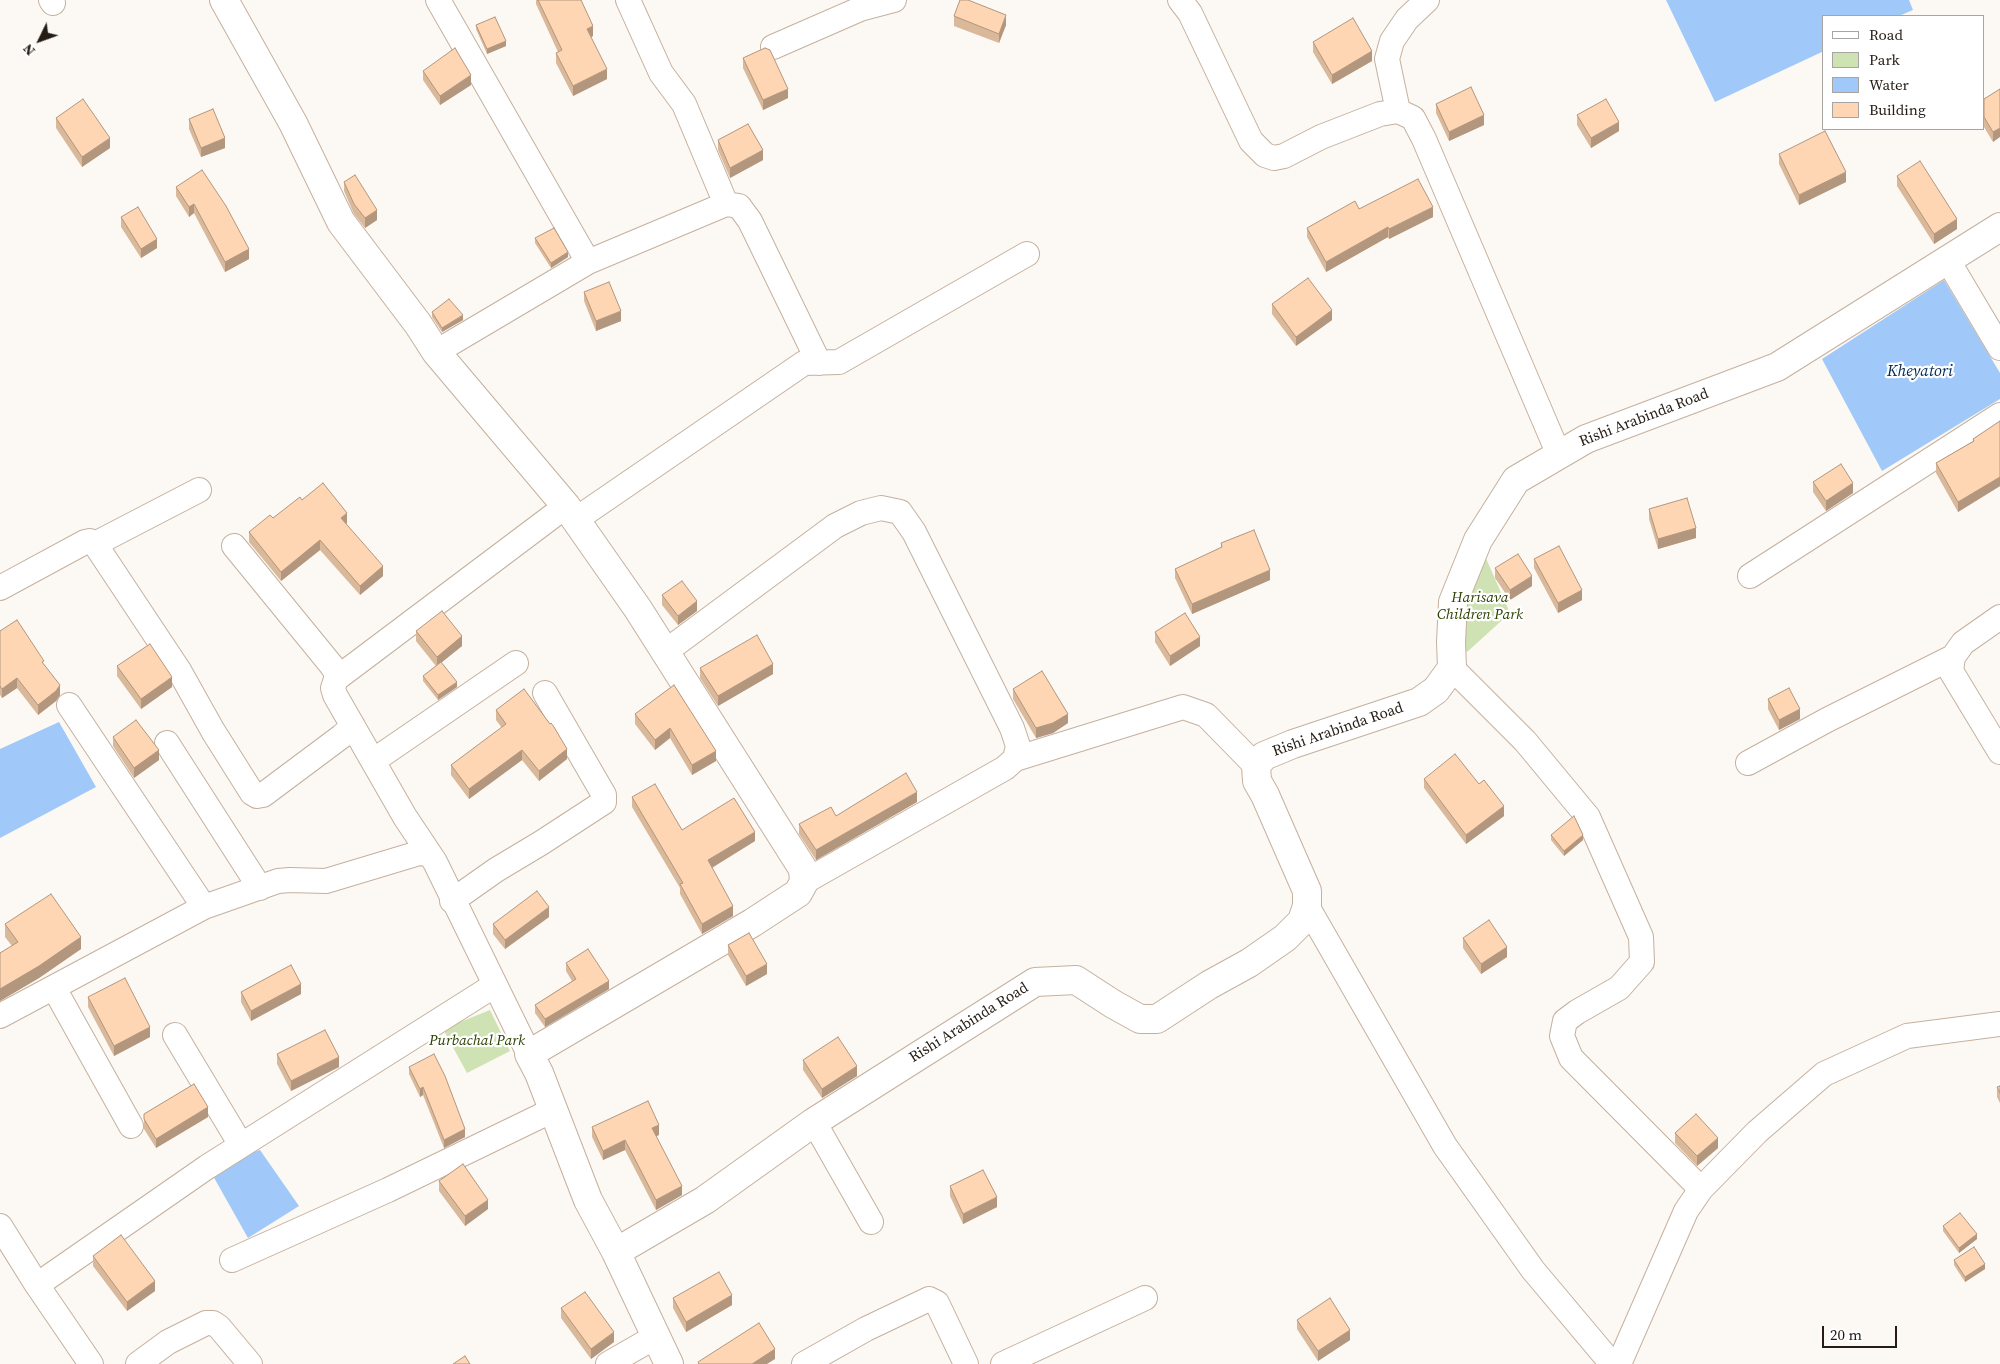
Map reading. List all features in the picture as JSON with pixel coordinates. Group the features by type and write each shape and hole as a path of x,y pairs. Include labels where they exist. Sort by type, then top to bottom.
{"street":[{"path":"224,0 293,123 341,222 418,324 436,352 571,513 638,610 803,869 804,882"},
{"path":"438,0 588,262"},
{"path":"628,0 661,73 684,104 726,204"},
{"path":"773,47 858,5 894,0"},
{"path":"1180,0 1190,13 1251,141 1264,155 1274,158 1284,156 1321,137 1380,114 1398,111 1413,118 1424,138 1559,455"},
{"path":"1398,111 1387,59 1392,41 1407,19 1427,0"},
{"path":"436,352 588,262 726,204 739,206 750,221 819,363"},
{"name":"Rishi Arabinda Road","path":"616,1252 705,1200 814,1122 1035,982 1076,980 1112,1004 1140,1018 1157,1019 1209,985 1249,963 1284,938 1302,921 1308,906 1307,891 1266,795 1257,781 1256,766 1264,756 1293,744 1420,702 1436,690 1452,668 1453,602 1478,540 1516,480 1586,438 1777,367 2000,227"},
{"path":"336,678 571,513 671,456 729,413 804,364 838,362 1027,254"},
{"path":"1947,259 2000,348"},
{"path":"1750,576 2000,415"},
{"path":"95,544 199,490"},
{"path":"665,652 835,526 862,512 881,508 900,512 914,532 1012,728 1018,746 1015,758"},
{"path":"0,588 85,542 90,541 95,544 180,672 213,731 252,793 257,796 263,795 353,726"},
{"path":"234,546 332,666 336,678 333,688 335,695 405,817 435,862 452,901 539,1073 588,1200 616,1252 669,1364"},
{"path":"1748,763 1827,720 1952,657 1963,643 2000,617"},
{"path":"1952,657 1951,670 2000,752"},
{"path":"374,761 516,663"},
{"path":"1452,668 1525,741 1588,817 1641,937 1642,962 1619,988 1565,1021 1562,1036 1571,1058 1702,1189"},
{"path":"452,901 496,870 604,802 604,795 545,693"},
{"path":"69,705 204,907"},
{"path":"529,1054 752,923 798,892 804,882 1005,768 1015,758 1183,707 1206,715 1256,766"},
{"path":"167,743 260,888"},
{"path":"0,1016 204,907 278,881 326,881 419,853 429,854"},
{"path":"1308,906 1445,1146 1533,1270 1612,1364"},
{"path":"37,1285 241,1145 495,985"},
{"path":"54,988 131,1126"},
{"path":"1619,1364 1686,1211 1702,1189 1757,1132 1824,1074 1906,1036 2000,1024"},
{"path":"175,1035 241,1145"},
{"path":"232,1260 388,1190 553,1110"},
{"path":"814,1122 871,1222"},
{"path":"0,1226 37,1285 91,1364"},
{"path":"1003,1364 1145,1298"},
{"path":"804,1364 866,1329 929,1299 937,1303 966,1364"},
{"path":"138,1364 168,1342 206,1323 213,1322 219,1326 250,1364"},
{"path":"608,1364 655,1337"}],"green space":[{"name":"Harisava Children Park","path":"1481,547 1510,613 1467,652 1451,642"},
{"name":"Purbachal Park","path":"490,1010 510,1051 467,1073 443,1029"}],"water":[{"path":"1666,0 1909,0 1913,10 1901,15 1822,15 1822,52 1715,102"},
{"name":"Kheyatori","path":"1944,280 2000,373 2000,399 1882,471 1822,359"},
{"path":"59,722 96,787 0,838 0,749"},
{"path":"260,1150 299,1206 248,1238 208,1167"}],"building":[{"path":"538,0 581,0 593,26 587,29 607,69 573,86 556,53 562,50"},
{"path":"960,0 968,0 1006,15 999,34 954,16"},
{"path":"495,17 506,41 487,49 476,25"},
{"path":"1353,18 1372,51 1332,75 1313,42"},
{"path":"455,48 471,75 440,96 423,71"},
{"path":"765,48 770,50 788,89 763,100 743,58"},
{"path":"1471,87 1484,115 1449,132 1436,104"},
{"path":"2000,89 2000,128 1993,132 1985,119 1985,98"},
{"path":"83,99 110,138 82,157 56,118"},
{"path":"1606,99 1619,122 1591,138 1577,115"},
{"path":"213,109 225,138 201,148 189,119"},
{"path":"748,124 763,150 730,168 718,140"},
{"path":"1825,131 1846,172 1799,195 1779,154"},
{"path":"1920,161 1957,219 1934,234 1897,176"},
{"path":"202,170 226,206 249,249 225,262 194,204 189,207 176,187"},
{"path":"355,175 377,210 365,218 354,204 344,182"},
{"path":"1418,179 1433,207 1389,229 1388,227 1326,262 1307,228 1355,201 1359,209"},
{"path":"138,207 157,239 141,249 121,217"},
{"path":"554,228 568,252 551,263 535,238"},
{"path":"1308,278 1332,310 1296,337 1272,304"},
{"path":"609,282 621,311 596,321 584,292"},
{"path":"449,299 463,315 442,328 432,312"},
{"path":"2000,421 2000,477 1958,502 1936,463 1974,441 1973,439"},
{"path":"1841,464 1853,483 1826,501 1813,482"},
{"path":"323,483 347,513 341,518 383,566 360,586 320,540 281,572 249,532 270,515 273,518 300,497 302,500"},
{"path":"1687,498 1696,528 1658,539 1649,509"},
{"path":"1254,530 1270,570 1192,604 1175,569 1222,547 1221,543"},
{"path":"1559,546 1582,590 1558,603 1534,559"},
{"path":"1518,554 1532,576 1510,590 1495,568"},
{"path":"682,581 697,601 678,616 662,595"},
{"path":"442,611 462,636 437,657 416,631"},
{"path":"1185,613 1200,637 1170,656 1155,632"},
{"path":"17,620 44,661 42,662 60,685 56,691 38,705 17,678 2,689 0,686 0,631"},
{"path":"757,635 773,664 718,696 700,668"},
{"path":"150,644 172,677 141,699 117,666"},
{"path":"441,662 457,682 438,695 423,676"},
{"path":"1042,671 1068,714 1053,723 1036,728 1013,689"},
{"path":"674,685 716,751 692,765 670,728 655,740 635,714"},
{"path":"1789,688 1800,709 1779,720 1768,699"},
{"path":"524,689 554,727 567,749 539,771 522,750 469,789 451,765 506,724 496,710"},
{"path":"136,720 159,750 134,768 113,737"},
{"path":"1455,754 1479,784 1484,780 1504,806 1466,835 1424,779"},
{"path":"906,773 917,792 816,850 799,824 831,807 836,816"},
{"path":"655,784 682,830 734,798 755,832 708,860 733,906 702,924 680,884 683,883 632,797"},
{"path":"1574,816 1583,835 1564,851 1551,835"},
{"path":"537,891 549,907 505,940 493,924"},
{"path":"51,894 81,937 39,966 0,989 0,953 18,942 5,924"},
{"path":"1489,920 1507,947 1481,964 1463,938"},
{"path":"749,933 767,964 746,976 728,945"},
{"path":"588,949 609,981 545,1019 535,1005 576,979 566,963"},
{"path":"291,965 301,984 251,1011 241,992"},
{"path":"125,978 150,1027 114,1046 88,997"},
{"path":"325,1030 339,1057 291,1081 277,1054"},
{"path":"838,1037 857,1066 822,1089 803,1060"},
{"path":"434,1054 445,1076 465,1129 444,1140 423,1087 420,1089 409,1067"},
{"path":"194,1084 208,1107 156,1139 144,1119 144,1114"},
{"path":"648,1101 659,1125 652,1128 682,1186 656,1200 625,1140 603,1151 592,1127"},
{"path":"1696,1114 1718,1138 1697,1156 1675,1133"},
{"path":"463,1164 488,1200 465,1216 439,1181"},
{"path":"983,1170 997,1197 963,1214 950,1186"},
{"path":"1960,1213 1977,1234 1959,1248 1943,1226"},
{"path":"121,1235 155,1281 127,1302 93,1256"},
{"path":"1974,1247 1985,1264 1965,1277 1954,1260"},
{"path":"719,1272 732,1295 686,1322 673,1298"},
{"path":"585,1292 614,1332 591,1349 561,1308"},
{"path":"1330,1298 1350,1330 1318,1351 1297,1320"},
{"path":"759,1323 775,1349 752,1364 699,1364 698,1362"},
{"path":"465,1356 470,1364 453,1364"}]}
